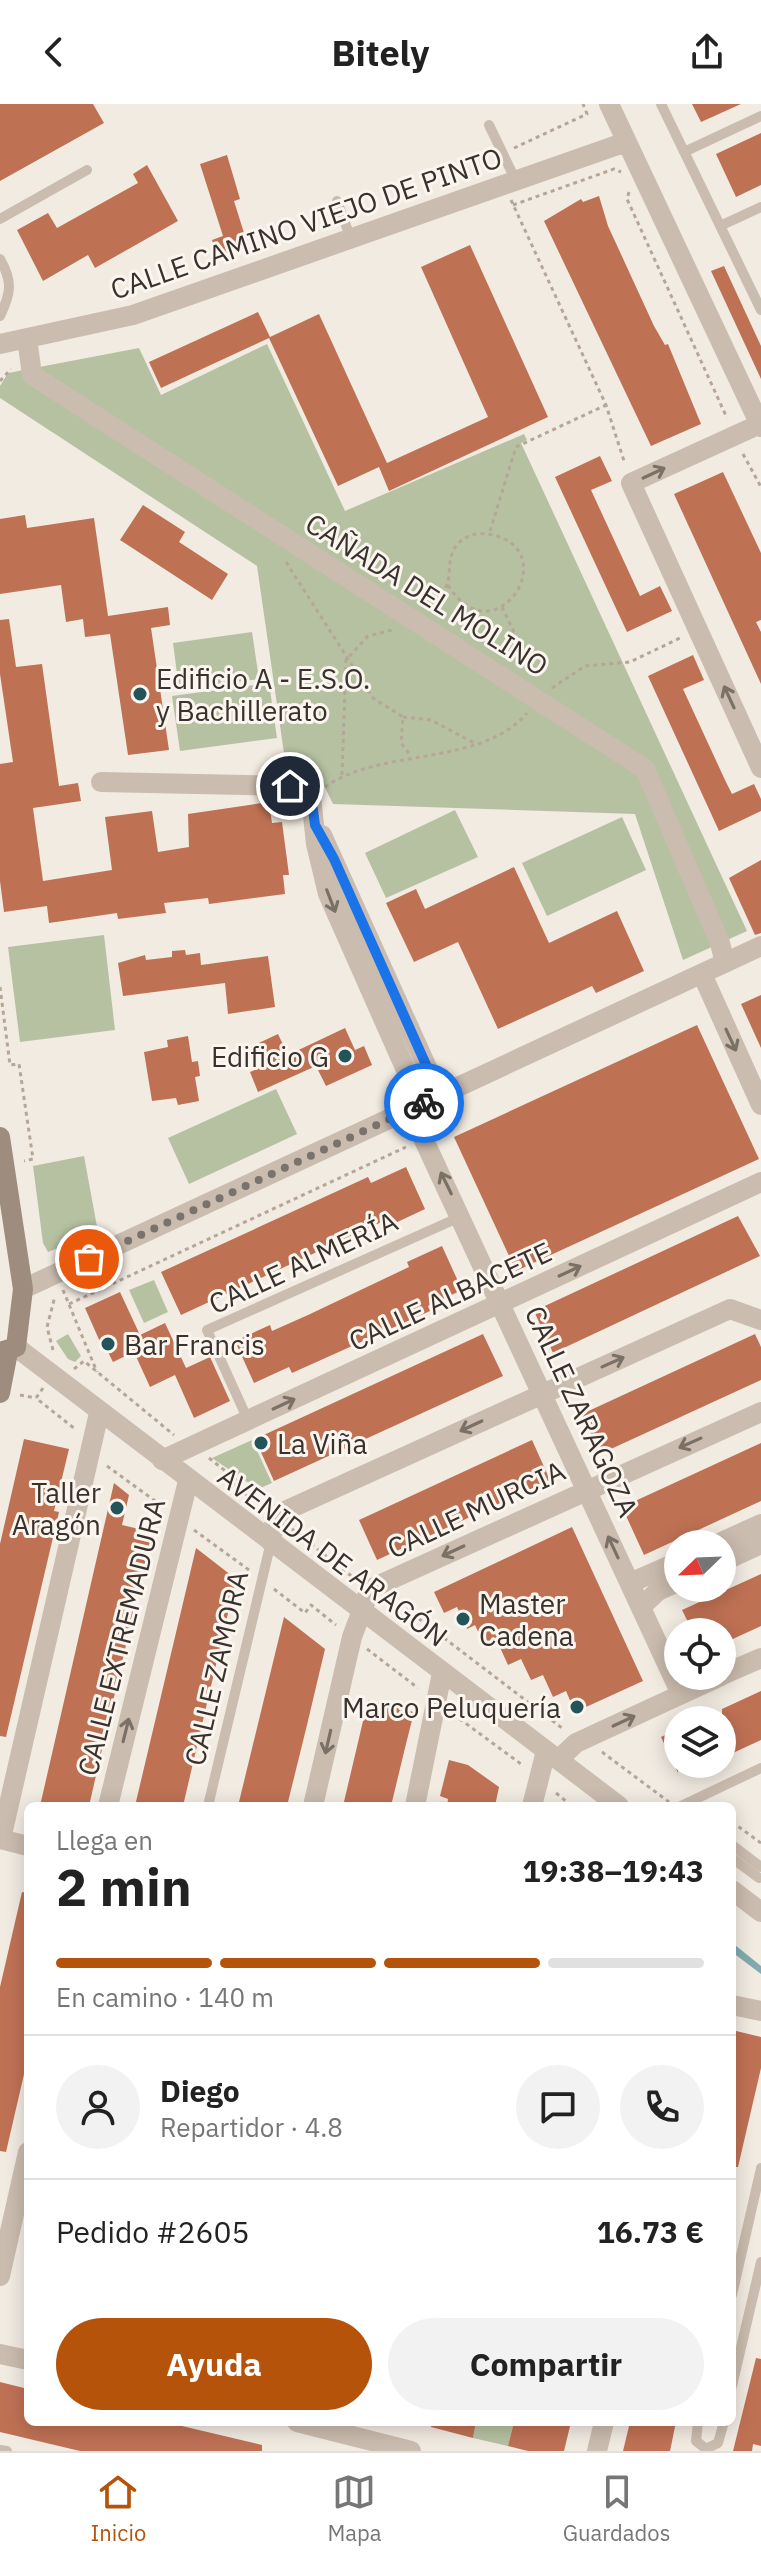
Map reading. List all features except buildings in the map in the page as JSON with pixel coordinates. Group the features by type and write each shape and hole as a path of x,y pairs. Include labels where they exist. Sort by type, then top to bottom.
{"street":[{"path":"609,104 626,142 638,184 760,426 631,483 761,768"},
{"name":"CALLE CAMINO VIEJO DE PINTO","path":"0,344 133,315 626,142"},
{"name":"CAÑADA DEL MOLINO","path":"27,338 32,375 273,531 541,696 645,769 720,943 725,963"},
{"path":"101,782 290,786 311,796"},
{"name":"CALLE ZARAGOZA","path":"311,796 315,825 341,874 424,1103 424,1139 681,1694"},
{"path":"22,1281 424,1103 761,946"},
{"path":"702,974 761,1105"},
{"path":"0,1137 2,1172 22,1281 0,1393"},
{"path":"0,1198 2,1172"},
{"name":"CALLE ALBACETE","path":"162,1460 761,1182"},
{"path":"0,1264 22,1281"},
{"path":"271,1542 276,1515 542,1393 730,1309 761,1320"},
{"name":"AVENIDA DE ARAGÓN","path":"8,1350 162,1460 614,1802"},
{"name":"CALLE MURCIA","path":"314,1802 352,1637 370,1589 761,1412"},
{"path":"24,1845 0,1841 99,1413"},
{"name":"CALLE EXTREMADURA","path":"109,1802 188,1481"},
{"path":"736,1535 761,1524"},
{"path":"736,1556 761,1544"},
{"path":"630,1583 664,1568"},
{"path":"641,1607 664,1588"},
{"path":"736,1669 761,1658"},
{"path":"416,1802 442,1673"},
{"path":"534,1802 552,1755 690,1690"},
{"path":"736,1893 761,1911"},
{"path":"736,2006 761,2011"},
{"path":"0,2276 24,2170"},
{"path":"0,2354 24,2359"},
{"path":"316,2426 375,2438 411,2451"},
{"path":"597,2451 603,2426"}],"lane":[{"path":"661,104 761,308"},
{"path":"684,152 761,116"},
{"path":"489,125 503,153 510,183"},
{"path":"0,219 87,170"},
{"path":"337,201 351,239"},
{"path":"720,226 761,207"},
{"path":"0,259 11,283 11,293 0,316"},
{"name":"CALLE ALMERÍA","path":"248,1421 207,1330 462,1216"},
{"name":"CALLE ZAMORA","path":"209,1802 271,1542"},
{"path":"689,1802 761,1768"},
{"path":"736,1849 760,1872"},
{"path":"736,1860 760,1872"},
{"path":"736,2277 761,2168"},
{"path":"736,2369 761,2262"},
{"path":"698,2426 696,2441 706,2449 718,2443 723,2426"},
{"path":"0,2450 7,2451"}],"path":[{"path":"503,153 587,114 583,104"},
{"path":"513,205 614,169 638,184 627,199 761,487"},
{"path":"510,183 513,205 606,405 631,483"},
{"path":"489,533 516,447 606,405"},
{"path":"273,531 288,568 373,698 403,717 431,720 475,743"},
{"path":"489,533 505,538 517,550 523,565 519,589 502,607 486,611 470,608 456,599 448,585 448,559 464,538 489,533"},
{"path":"342,775 346,660 368,636 419,623 448,585"},
{"path":"502,607 541,696"},
{"path":"311,796 342,775 411,756 453,751 513,729 541,696 585,666 630,662 698,630"},
{"path":"403,717 401,743 411,756"},
{"path":"0,987 10,1065 19,1064 33,1159 24,1161 26,1174"},
{"path":"69,1304 424,1139"},
{"path":"56,1354 47,1327 53,1298 62,1288 97,1372"},
{"path":"736,1825 761,1843"}],"green space":[{"path":"267,344 345,511 524,434 527,440 521,443 747,931 683,960 635,814 333,804 319,775 287,774 257,566 0,398 0,386 8,373 139,348 161,395"},
{"path":"252,632 259,679 179,689 173,643"},
{"path":"269,683 277,738 180,751 172,696"},
{"path":"455,810 478,857 386,898 365,853"},
{"path":"622,817 646,870 547,916 522,863"},
{"path":"104,935 115,1030 20,1042 8,947"},
{"path":"276,1089 297,1134 189,1184 168,1138"},
{"path":"84,1156 98,1232 48,1252 43,1243 33,1166"},
{"path":"154,1280 168,1312 144,1323 129,1290"},
{"path":"68,1334 81,1356 75,1362 68,1359 56,1341"},
{"path":"252,1440 272,1483 258,1489 212,1458"},
{"path":"475,2426 513,2426 508,2446 473,2438"}],"water":[{"path":"736,1946 761,1966 761,1974 736,1955"}],"way so far":[{"path":"89,1259 424,1103"}],"place":[{"name":"Edificio A - E.S.O. y Bachillerato","path":"140,694"},
{"name":"Edificio G","path":"345,1056"},
{"name":"Bar Francis","path":"108,1344"},
{"name":"La Viña","path":"261,1443"},
{"name":"Taller Aragón","path":"117,1508"},
{"name":"Master Cadena","path":"463,1619"},
{"name":"Marco Peluquería","path":"577,1707"}],"route":[{"path":"290,786 311,796 315,825 334,859 440,1096 424,1103"}]}
